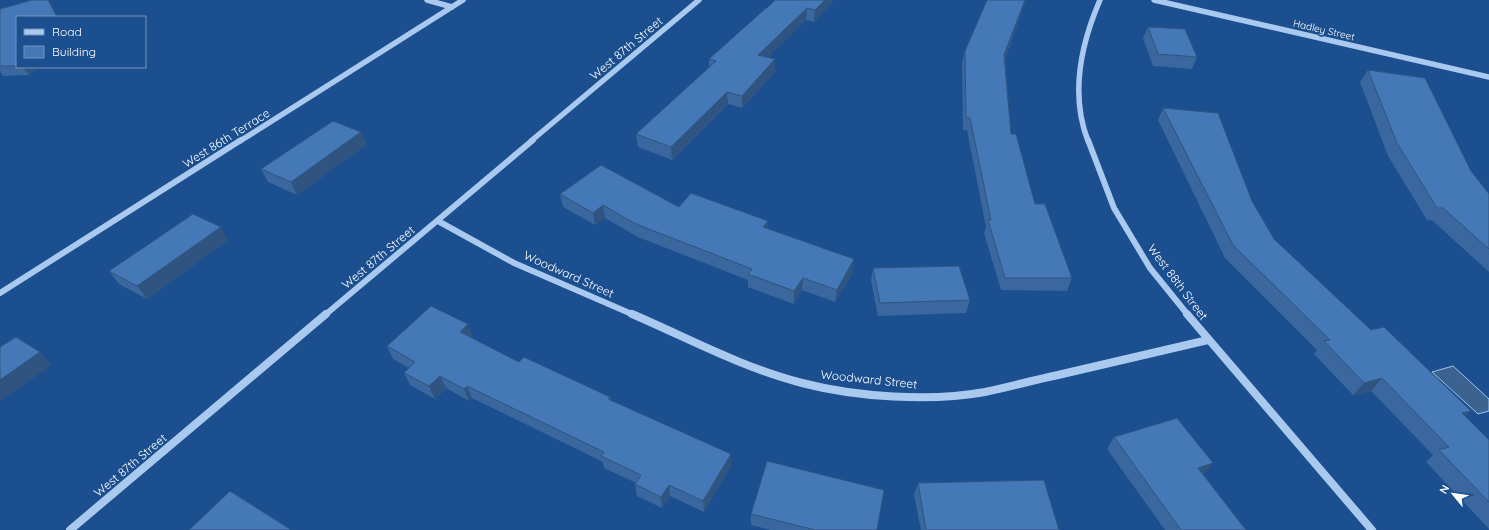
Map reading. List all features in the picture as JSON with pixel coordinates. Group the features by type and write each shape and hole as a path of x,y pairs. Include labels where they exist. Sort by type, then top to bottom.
{"street":[{"path":"427,0 452,7"},
{"name":"West 86th Terrace","path":"0,293 463,0"},
{"name":"West 87th Street","path":"70,530 699,0"},
{"name":"West 88th Street","path":"1100,0 1089,26 1081,58 1080,102 1087,138 1114,208 1150,268 1171,296 1372,530"},
{"name":"Hadley Street","path":"1154,0 1489,77"},
{"name":"Woodward Street","path":"438,221 513,262 721,354 802,383 837,391 911,397 948,396 984,392 1208,340"}],"water":[{"path":"1453,366 1489,399 1489,411 1478,414 1432,372"}],"building":[{"path":"32,0 48,0 56,16 16,16 16,66 0,66 0,9"},
{"path":"775,0 825,0 815,10 807,8 758,55 775,59 742,96 727,92 671,147 636,134 716,61 709,59"},
{"path":"987,0 1025,0 1004,55 1011,134 1016,134 1035,204 1045,204 1072,278 1005,278 988,220 991,220 970,118 966,117 965,51"},
{"path":"1148,27 1185,29 1197,57 1158,54"},
{"path":"1368,70 1425,78 1471,171 1489,194 1489,249 1443,208 1437,208 1397,143"},
{"path":"1163,108 1218,113 1252,201 1274,239 1371,330 1384,327 1471,411 1462,413 1489,440 1489,502 1439,450 1449,447 1382,378 1364,383 1324,341 1330,340 1233,245"},
{"path":"333,121 361,132 291,182 261,169"},
{"path":"601,165 679,207 691,193 768,221 763,227 854,259 837,290 803,278 794,291 748,274 752,269 636,224 603,205 593,213 560,194"},
{"path":"193,214 221,227 137,286 109,271"},
{"path":"959,266 970,300 880,303 873,268"},
{"path":"431,306 468,324 460,332 519,362 524,357 610,397 608,399 731,454 703,501 669,485 661,497 635,484 641,475 601,456 604,452 467,386 464,389 440,376 429,386 404,373 415,362 387,346"},
{"path":"16,337 40,352 0,380 0,347"},
{"path":"1177,418 1213,463 1198,468 1246,530 1181,530 1114,437"},
{"path":"767,461 884,490 877,530 815,530 751,514"},
{"path":"1044,480 1059,530 926,530 918,483"},
{"path":"230,491 290,529 189,530"}]}
